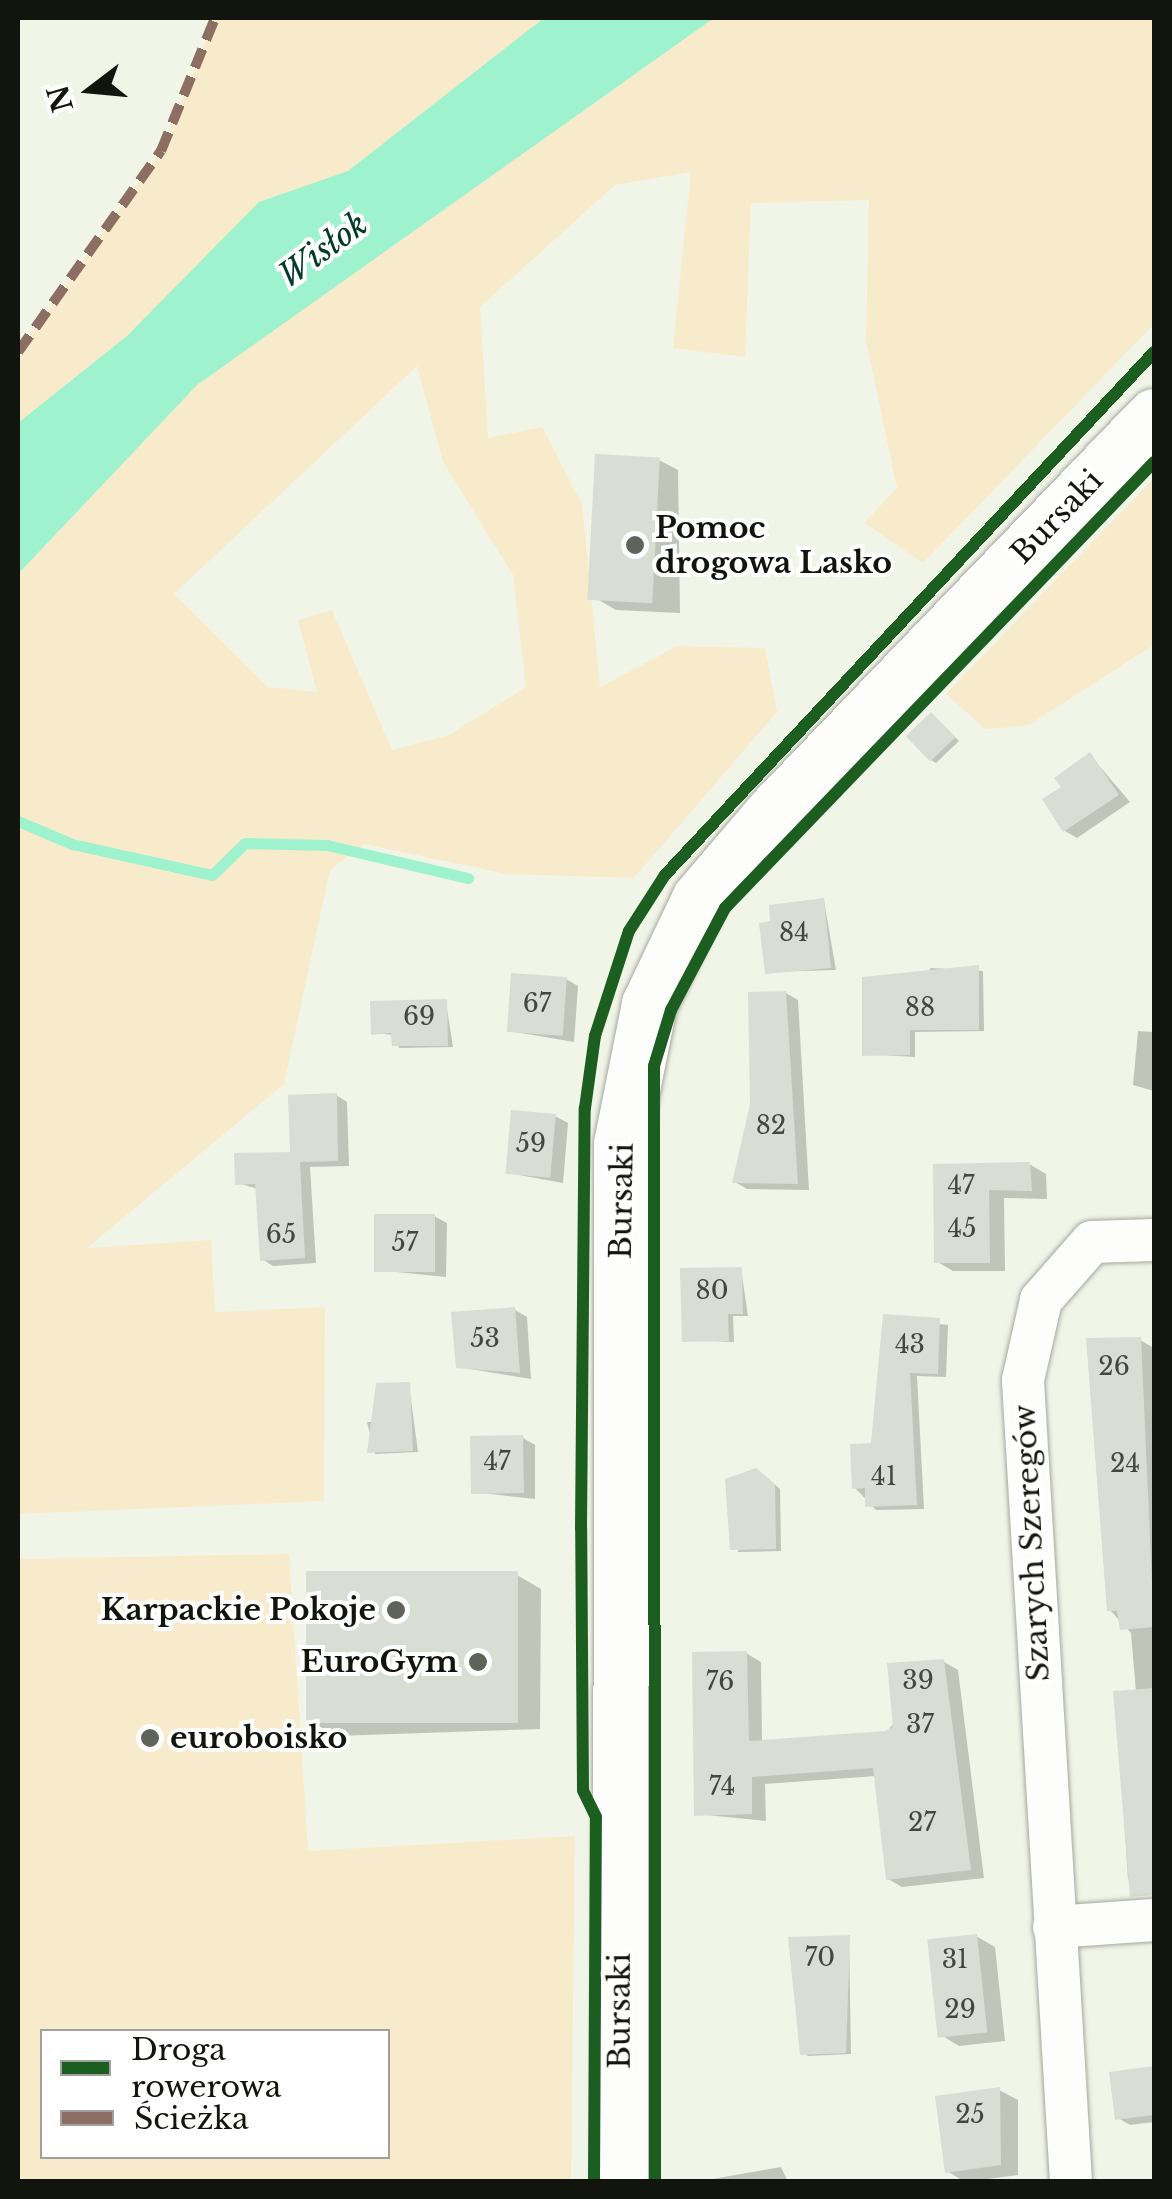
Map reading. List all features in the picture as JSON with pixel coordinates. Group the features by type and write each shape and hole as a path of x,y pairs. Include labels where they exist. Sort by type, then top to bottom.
{"street":[{"name":"Bursaki","path":"620,2182 621,1144 649,1004 699,898 774,810 1154,416"},
{"name":"Szarych Szeregów","path":"1072,2182 1023,1380 1041,1300 1092,1242 1154,1240"},
{"path":"1054,1927 1154,1920"}],"shaded area":[{"path":"215,18 1154,18 1154,324 923,563 864,523 897,488 866,341 869,200 751,203 745,357 673,348 691,172 615,185 480,307 488,438 542,427 582,504 600,687 678,646 765,648 777,712 634,878 506,874 364,844 330,870 284,1084 87,1248 211,1240 215,1312 325,1307 324,1501 18,1514 18,352 161,151","holes":["417,366 443,462 513,575 526,687 449,735 392,750 332,610 298,620 317,692 268,687 174,594"]},
{"path":"1154,478 1154,645 1029,725 985,729 946,694"},
{"path":"289,1554 308,1851 575,1836 571,2181 18,2181 18,1559"}],"water":[{"name":"Wisłok","path":"544,18 714,18 197,385 18,574 18,423 127,336 259,202 348,171"}],"building":[{"path":"595,454 660,457 652,603 587,600"},
{"path":"931,712 955,737 930,761 906,736"},
{"path":"1090,752 1119,795 1063,832 1042,799 1061,787 1054,778"},
{"path":"824,898 831,968 765,974 759,923 770,921 769,905"},
{"path":"979,965 979,1030 910,1030 910,1055 862,1056 862,977"},
{"path":"511,973 567,977 563,1036 507,1032"},
{"path":"786,991 798,1184 732,1183 750,1104 748,992"},
{"path":"447,999 448,1046 392,1046 391,1033 371,1035 370,1001"},
{"path":"337,1093 338,1161 300,1162 305,1258 260,1261 255,1184 235,1185 234,1153 290,1152 288,1095"},
{"path":"511,1110 556,1114 550,1178 505,1174"},
{"path":"1030,1162 1032,1191 989,1190 990,1263 934,1263 933,1164"},
{"path":"374,1214 435,1214 435,1272 374,1272"},
{"path":"742,1267 743,1314 728,1314 729,1341 682,1342 680,1268"},
{"path":"515,1307 520,1373 456,1368 451,1312"},
{"path":"883,1314 940,1318 938,1374 910,1373 917,1505 865,1507 865,1488 852,1489 850,1444 871,1443"},
{"path":"1141,1337 1154,1627 1120,1630 1117,1611 1107,1611 1086,1338"},
{"path":"410,1382 413,1451 367,1453 376,1383"},
{"path":"523,1435 524,1493 471,1494 470,1436"},
{"path":"756,1468 775,1484 776,1549 730,1550 725,1479"},
{"path":"306,1571 518,1571 518,1723 306,1723"},
{"path":"747,1651 749,1741 885,1731 893,1727 887,1663 944,1659 971,1870 886,1880 873,1768 752,1777 752,1814 694,1816 692,1652"},
{"path":"1154,1688 1154,1895 1130,1897 1113,1691"},
{"path":"977,1934 987,2032 938,2038 927,1939"},
{"path":"850,1935 846,2053 800,2055 788,1937"},
{"path":"1154,2066 1154,2115 1115,2120 1109,2072"},
{"path":"1000,2087 1001,2165 945,2173 935,2096"}],"waterway":[{"path":"18,821 72,844 212,875 245,843 327,845 468,878"}],"marked path":[{"path":"18,352 161,151 215,18"}],"cycle path":[{"path":"594,2182 596,1817 583,1790 581,1528 585,1108 595,1036 629,931 665,875 1154,352"},
{"path":"655,2182 654,1066 671,1010 725,908 1154,462"}],"place":[{"name":"Pomoc drogowa Lasko","path":"635,545"},
{"name":"Karpackie Pokoje","path":"396,1610"},
{"name":"EuroGym","path":"478,1662"},
{"name":"euroboisko","path":"150,1738"}]}
